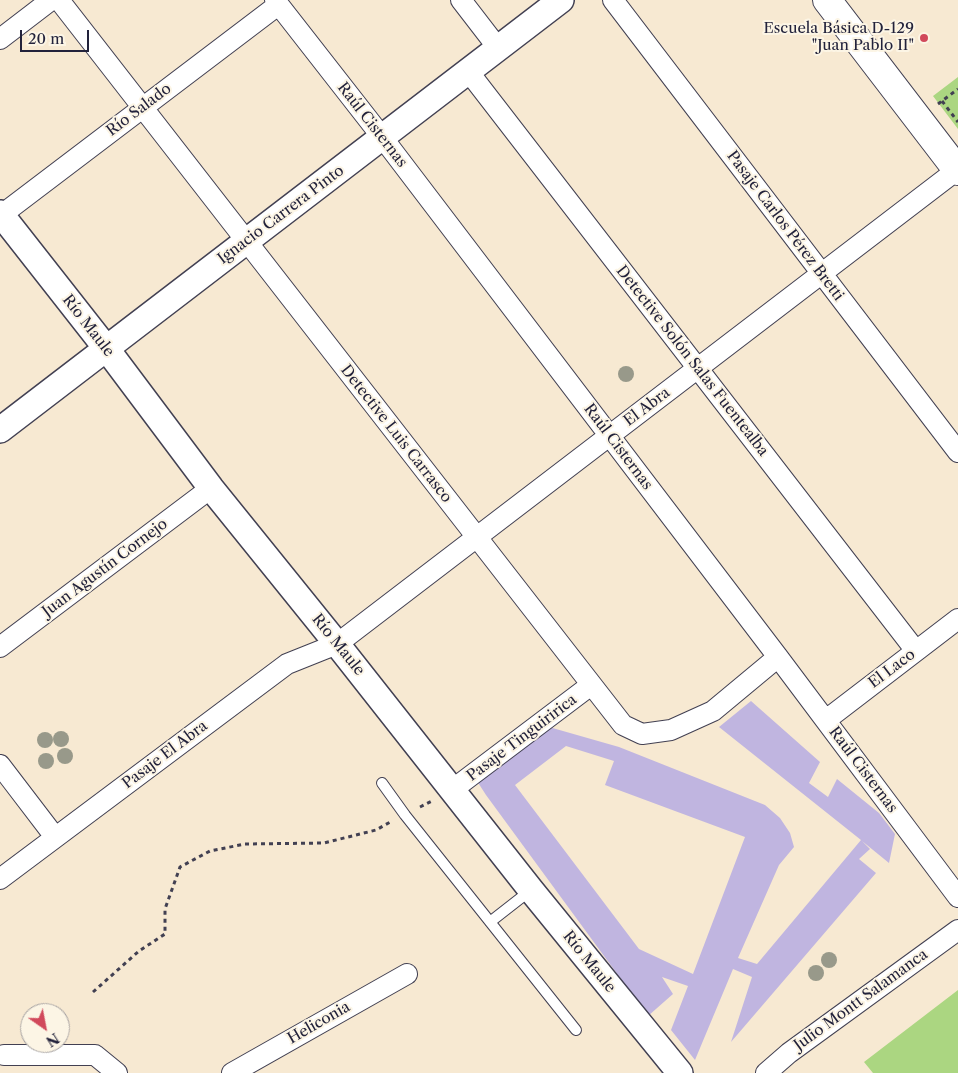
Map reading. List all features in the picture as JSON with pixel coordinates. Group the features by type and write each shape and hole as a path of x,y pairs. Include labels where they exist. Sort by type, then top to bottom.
{"main road":[{"path":"828,0 958,170"}],"street":[{"path":"0,38 51,0"},
{"name":"Detective Luis Carrasco","path":"59,0 623,726 642,734 671,730 713,711 778,657"},
{"path":"461,0 498,48"},
{"name":"Ignacio Carrera Pinto","path":"0,430 561,0"},
{"name":"Pasaje Carlos Pérez Bretti","path":"613,0 958,452"},
{"name":"Río Salado","path":"0,215 142,108 277,2"},
{"name":"Raúl Cisternas","path":"277,2 826,720 958,897"},
{"name":"Detective Solón Salas Fuentealba","path":"468,72 916,650"},
{"name":"El Abra","path":"338,644 958,170"},
{"name":"Río Maule","path":"0,215 106,348 211,488 338,644 530,890 680,1073"},
{"name":"Juan Agustín Cornejo","path":"0,647 211,488"},
{"name":"El Laco","path":"826,720 958,619"},
{"name":"Pasaje El Abra","path":"0,879 287,664 338,644"},
{"name":"Pasaje Tinguiririca","path":"452,790 591,685"},
{"path":"0,764 55,837"},
{"name":"Julio Montt Salamanca","path":"766,1073 789,1053 958,930"},
{"name":"Heliconia","path":"232,1073 406,974"},
{"path":"5,1059 95,1055 116,1073"}],"lane":[{"path":"382,783 405,815 576,1030"},
{"path":"490,922 530,890"}],"path":[{"path":"942,101 958,122"},
{"path":"92,992 139,951 165,934 165,909 180,866 210,851 245,844 324,843 376,830 452,790"}],"green space":[{"path":"958,77 958,129 933,96"},
{"path":"958,990 958,1073 873,1073 864,1062"}],"building":[{"path":"751,701 820,762 809,783 828,797 837,779 879,813 895,834 889,863 862,841 870,849 859,859 876,873 731,1042 752,977 733,969 695,1060 671,1030 688,986 662,977 673,994 648,1016 477,781 549,727 619,747 765,805 780,818 790,833 794,847 779,865 738,958 757,964 861,840 719,727","holes":["566,746 614,761 605,785 745,837 693,974 639,949 515,785"]}],"place":[{"name":"Escuela Básica D-129 \"Juan Pablo II\"","path":"924,38"}]}
